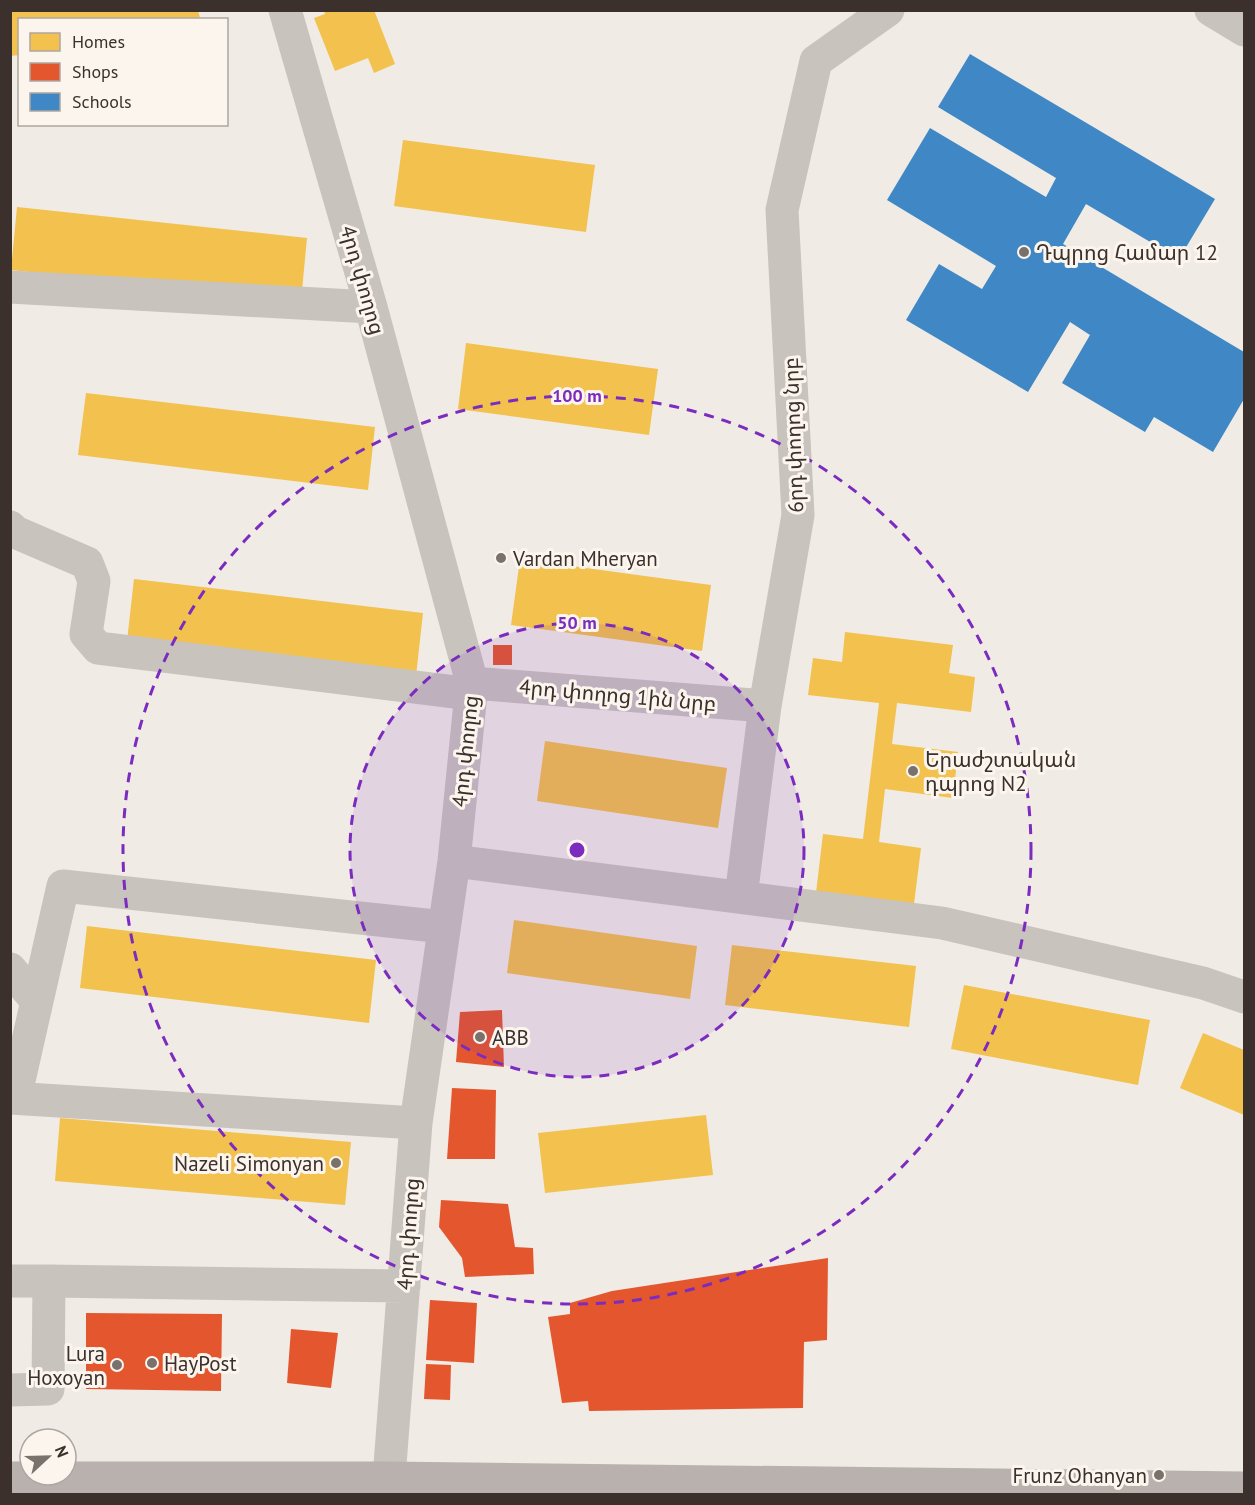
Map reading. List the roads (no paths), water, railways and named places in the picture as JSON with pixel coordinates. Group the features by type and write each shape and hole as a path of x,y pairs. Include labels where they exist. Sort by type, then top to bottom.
{"main road":[{"path":"10,1478 389,1486 1245,1488"}],"street":[{"name":"4րդ փողոց","path":"285,10 371,307 471,689 454,861 416,1123 389,1486"},
{"name":"6րդ փողոց նրբ","path":"741,897 765,706 798,515 782,210 816,61 888,10"},
{"path":"1211,10 1245,30"},
{"path":"10,287 371,307"},
{"name":"4րդ փողոց 1ին նրբ","path":"10,527 15,532 87,563 94,581 86,634 98,648 471,689 765,706"},
{"path":"454,861 942,923 1203,983 1245,997"},
{"path":"416,1123 13,1098 63,886 444,927"},
{"path":"10,969 37,1001"},
{"path":"10,1281 404,1287"},
{"path":"10,1390 48,1389 49,1281"}],"place":[{"name":"Դպրոց Համար 12","path":"1024,252"},
{"name":"Vardan Mheryan","path":"501,558"},
{"name":"Երաժշտական դպրոց N2","path":"913,771"},
{"name":"ABB","path":"480,1037"},
{"name":"Nazeli Simonyan","path":"336,1163"},
{"name":"HayPost","path":"152,1363"},
{"name":"Lura Hoxoyan","path":"117,1365"},
{"name":"Frunz Ohanyan","path":"1159,1475"}]}
